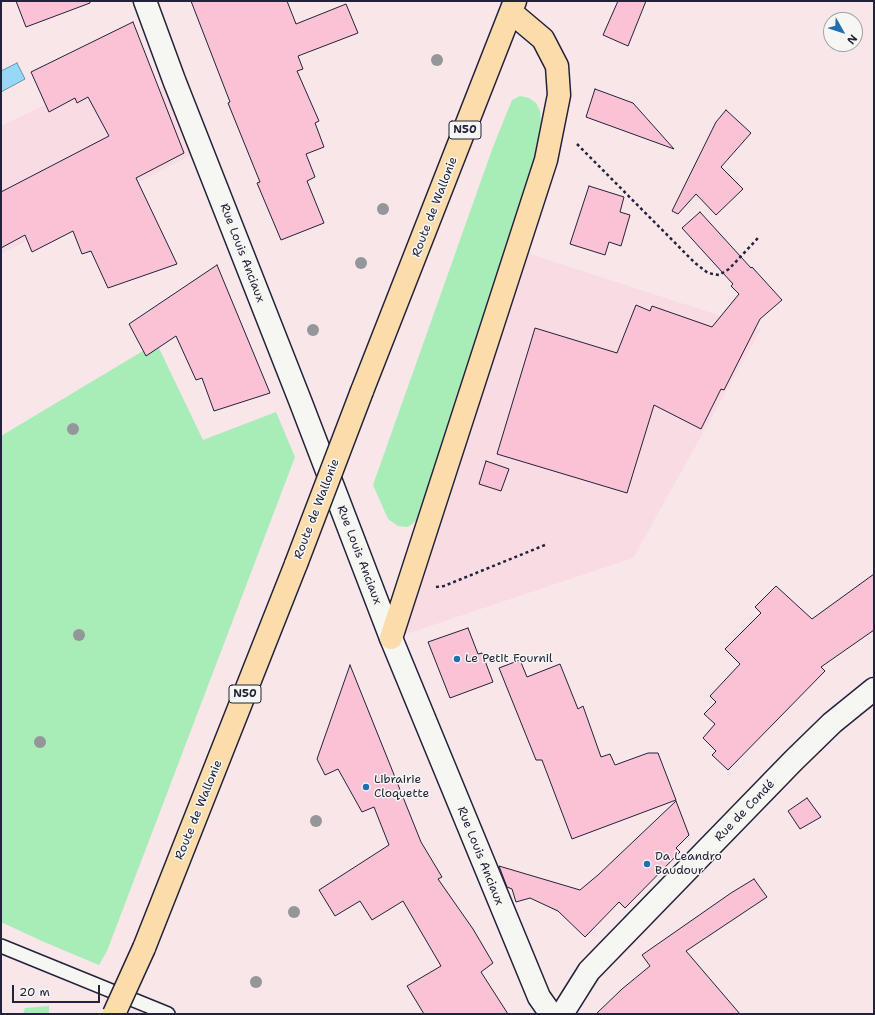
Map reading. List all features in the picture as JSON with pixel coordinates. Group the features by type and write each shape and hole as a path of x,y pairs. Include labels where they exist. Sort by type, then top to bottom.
{"main road":[{"path":"391,638 544,168 559,96 557,66 543,40 513,6"},
{"name":"Route de Wallonie","path":"114,1014 144,948 296,564 513,6"}],"street":[{"name":"Rue Louis Anciaux","path":"145,1 174,80 301,403 391,638 539,997 551,1014"},
{"name":"Rue de Condé","path":"562,1014 589,971 832,723 874,689"}],"lane":[{"path":"1,946 168,1014"}],"path":[{"path":"552,128 575,142 695,264 708,273 719,275 730,269 758,238"},
{"path":"406,592 444,586 546,545"}],"shaded area":[{"path":"174,80 203,154 187,157 1,254 1,126 86,85 102,116"},
{"path":"524,252 761,329 633,558 400,636"}],"green space":[{"path":"520,96 529,98 536,103 540,111 541,122 532,169 417,520 408,527 398,526 388,519 373,485 493,147 512,100"},
{"path":"157,344 203,440 276,412 295,457 107,951 99,965 1,922 1,436"},
{"path":"49,1006 49,1014 23,1014 25,1008"}],"water":[{"path":"17,63 25,79 1,92 1,71"}],"building":[{"path":"16,1 90,1 90,3 26,27"},
{"path":"191,1 287,1 296,24 346,4 358,33 298,56 303,69 297,71 319,121 315,123 324,147 306,154 315,177 307,181 324,223 281,240 257,183 260,182 228,103 230,102"},
{"path":"618,1 646,1 628,46 603,35"},
{"path":"133,22 184,153 136,178 177,264 108,288 91,251 82,254 73,231 32,252 25,235 1,248 1,192 109,136 88,97 77,103 75,98 49,112 31,72"},
{"path":"595,89 633,103 674,149 586,117"},
{"path":"726,110 751,133 721,167 743,189 716,215 696,194 678,214 672,211 716,122"},
{"path":"589,186 624,197 620,212 630,215 621,246 609,242 605,255 570,244"},
{"path":"700,212 782,300 760,319 724,390 721,389 701,429 654,405 627,493 497,454 535,328 617,353 636,305 650,311 652,306 712,327 739,294 731,286 733,284 682,228"},
{"path":"217,265 270,393 214,411 202,378 196,380 176,336 146,356 129,324"},
{"path":"486,461 509,469 501,491 479,484"},
{"path":"874,574 874,630 821,667 825,671 728,770 712,755 716,751 703,738 715,724 704,714 716,702 710,696 740,664 725,649 761,613 755,607 776,586 812,619"},
{"path":"468,628 478,654 482,653 493,682 450,698 428,642"},
{"path":"520,660 527,677 560,664 578,709 583,706 601,757 610,754 615,765 648,753 658,753 676,800 572,839 542,760 536,760 499,668"},
{"path":"350,665 421,842 442,877 438,879 473,929 493,963 481,972 508,1014 424,1014 407,986 441,966 403,901 372,920 360,901 335,916 319,890 389,845 374,807 362,812 338,769 325,775 317,759"},
{"path":"807,798 821,817 800,829 788,811"},
{"path":"676,801 689,835 676,848 680,852 625,908 619,902 585,937 558,911 530,898 516,902 512,889 507,887 499,866 580,890 598,875"},
{"path":"754,879 767,897 686,951 740,1014 596,1014 622,989 650,966 642,955 731,893"}],"place":[{"name":"Le Petit Fournil","path":"457,659"},
{"name":"Librairie Cloquette","path":"366,787"},
{"name":"Da Leandro Baudour","path":"647,864"}]}
